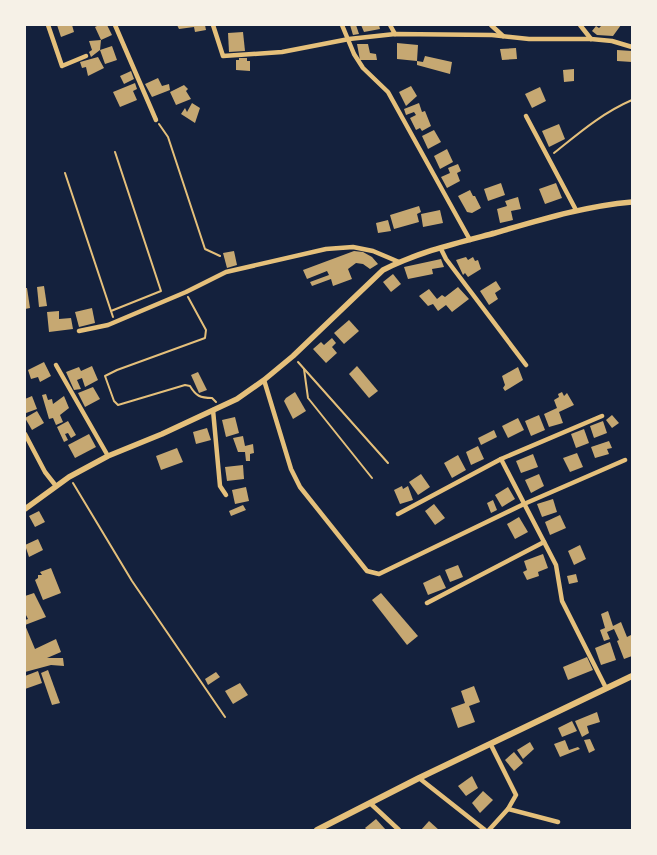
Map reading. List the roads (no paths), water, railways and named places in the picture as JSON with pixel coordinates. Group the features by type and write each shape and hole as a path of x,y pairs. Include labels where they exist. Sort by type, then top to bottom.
{"main road":[{"path":"317,830 328,828 370,803 419,778 632,676"}],"street":[{"path":"48,25 62,66 86,56"},
{"path":"115,25 156,120"},
{"path":"213,25 223,56 282,52 395,34 503,36 529,39 591,39 612,41 632,47"},
{"path":"342,25 354,54 363,68 388,92 470,240"},
{"path":"390,25 395,34"},
{"path":"491,25 503,36"},
{"path":"580,25 591,39"},
{"path":"526,116 576,210"},
{"path":"25,509 69,477 108,456 162,434 237,399 293,356 383,270 399,262 441,248 576,210 632,202"},
{"path":"79,331 115,322 186,292 226,272 326,249 353,247 373,251 399,262"},
{"path":"441,248 446,259 526,364"},
{"path":"56,365 108,456"},
{"path":"264,380 291,469 300,487 367,570 379,574 524,504 625,460"},
{"path":"213,410 220,486 226,495"},
{"path":"398,514 501,459 602,416"},
{"path":"25,434 45,472 56,486"},
{"path":"501,459 556,565 562,601 606,688"},
{"path":"427,603 544,542"},
{"path":"489,830 508,808 516,795 490,745"},
{"path":"419,778 485,830"},
{"path":"370,803 399,830"},
{"path":"508,808 558,822"}]}
